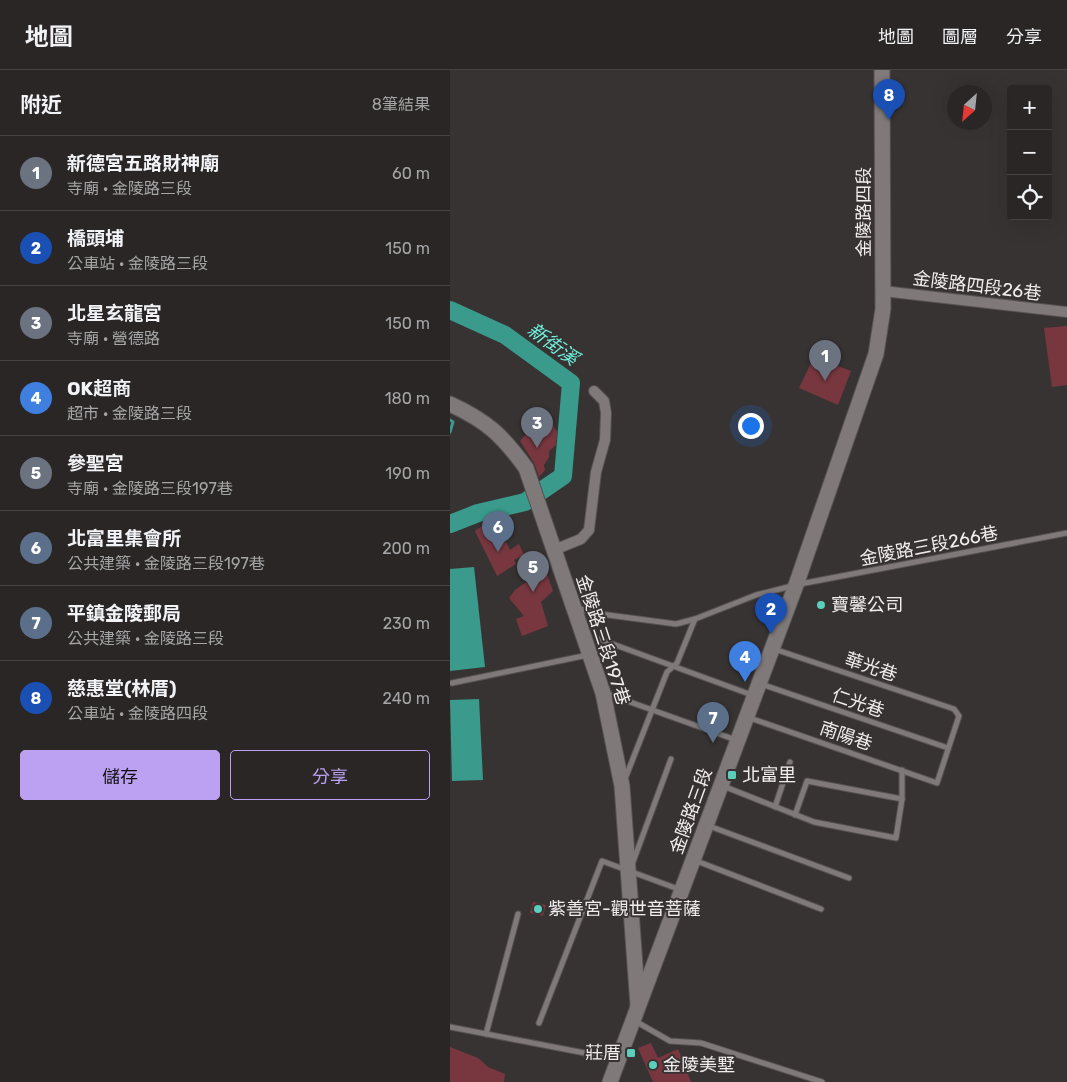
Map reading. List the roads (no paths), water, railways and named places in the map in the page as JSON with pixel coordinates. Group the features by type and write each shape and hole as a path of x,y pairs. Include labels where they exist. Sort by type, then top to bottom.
{"main road":[{"name":"金陵路四段","path":"876,354 883,309 882,70"},
{"name":"金陵路三段","path":"610,1082 683,891 755,689 796,585 876,354"},
{"name":"金陵路三段197巷","path":"450,404 488,424 506,440 526,468 603,693 622,786 636,1016"}],"street":[{"name":"金陵路四段26巷","path":"883,291 1067,312"},
{"path":"554,550 582,539 588,530 596,472 605,440 606,413 604,401 594,391"}],"lane":[{"name":"金陵路三段266巷","path":"574,606 593,613 627,619 676,624 696,619 756,595 796,585 1067,534"},
{"path":"622,786 667,672 677,663 696,619"},
{"name":"仁光巷","path":"599,639 673,666 948,748"},
{"name":"華光巷","path":"771,648 954,709 959,716 948,748"},
{"path":"452,683 589,655"},
{"path":"603,693 653,709 736,740"},
{"name":"南陽巷","path":"746,717 937,783 948,748"},
{"path":"628,869 633,862 671,759"},
{"path":"775,807 790,762"},
{"path":"720,785 814,822 896,838 902,799 902,770"},
{"path":"795,815 808,782 902,799"},
{"path":"706,825 849,878"},
{"path":"539,1023 602,860 683,891"},
{"path":"693,860 821,909"},
{"path":"486,1034 518,914"},
{"path":"636,1016 670,1040 701,1043 822,1082"},
{"path":"450,1026 618,1060"}],"waterway":[{"name":"新街溪","path":"450,310 505,335 571,383 563,476 525,502 478,513 450,524"},
{"path":"450,420 453,422 450,432"}],"place":[{"name":"慈惠堂(林厝)","path":"889,120"},
{"name":"新德宮五路財神廟","path":"825,381"},
{"name":"北星玄龍宮","path":"537,448"},
{"name":"北富里集會所","path":"498,552"},
{"name":"參聖宮","path":"533,592"},
{"name":"寶馨公司","path":"821,605"},
{"name":"橋頭埔","path":"771,634"},
{"name":"OK超商","path":"745,682"},
{"name":"平鎮金陵郵局","path":"713,743"},
{"name":"北富里","path":"732,775"},
{"name":"紫善宮-觀世音菩薩","path":"538,909"},
{"name":"莊厝","path":"631,1053"},
{"name":"金陵美墅","path":"653,1065"}]}
